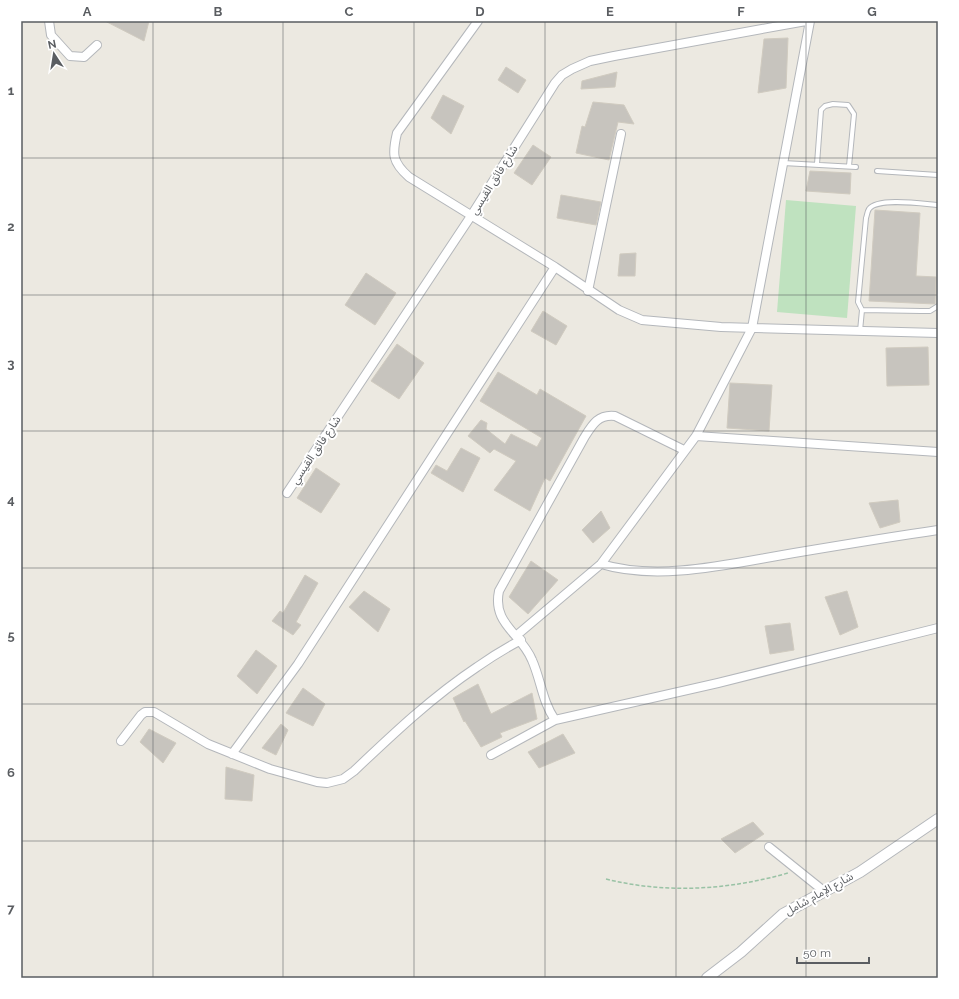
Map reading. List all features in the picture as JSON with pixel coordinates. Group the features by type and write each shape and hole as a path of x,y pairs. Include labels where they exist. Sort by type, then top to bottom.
{"street":[{"path":"49,21 51,35 70,56 84,57 97,45"},
{"path":"478,21 397,133 393,155 398,167 409,176 555,267 588,291 620,310 642,320 668,324 752,328 938,333"},
{"name":"شارع فائق القيسي","path":"287,494 471,216 555,83 562,75 572,68 590,61 806,21"},
{"path":"121,741 140,715 145,712 154,712 208,744 270,769 317,782 327,783 343,779 426,705 519,637 601,564 684,450 696,436 752,328 810,21"},
{"path":"588,291 621,134"},
{"path":"232,754 298,664 555,267"},
{"path":"555,720 545,704 532,658 519,637 504,623 498,610 497,602 499,592 591,425 601,417 607,415 615,416 684,450"},
{"path":"696,436 938,452"},
{"path":"601,564 636,571 675,570 732,564 938,530"},
{"path":"492,755 555,720 718,683 938,628"},
{"name":"شارع الإمام شامل","path":"708,978 741,952 783,914 860,872 938,819"},
{"path":"769,848 825,892"}],"lane":[{"path":"817,164 821,110 825,106 842,103 848,105 854,114 849,166"},
{"path":"783,163 856,167"},
{"path":"877,171 938,175"},
{"path":"860,331 862,310 858,302 868,210 877,204 887,203 938,205"},
{"path":"862,310 930,311 938,306"}],"path":[{"path":"606,879 629,885 674,888 727,886 756,882 796,870"}],"green space":[{"path":"786,200 856,206 847,318 777,312"}],"building":[{"path":"105,21 149,21 144,41"},
{"path":"788,38 786,88 758,93 764,39"},
{"path":"506,67 526,80 518,93 498,80"},
{"path":"617,72 615,87 581,89 582,81"},
{"path":"443,95 464,106 451,134 431,118"},
{"path":"593,102 624,105 634,124 618,122 609,160 576,153 582,126 585,127"},
{"path":"533,145 551,157 532,185 514,173"},
{"path":"810,171 851,173 850,194 806,191"},
{"path":"561,195 601,202 596,225 557,218"},
{"path":"875,210 920,213 916,276 936,277 935,304 869,301"},
{"path":"636,253 635,276 618,276 620,254"},
{"path":"366,273 396,293 375,325 345,305"},
{"path":"543,311 567,326 556,345 531,331"},
{"path":"397,344 424,363 399,399 371,381"},
{"path":"928,347 929,385 887,386 886,348"},
{"path":"498,372 537,395 540,389 586,416 550,481 545,478 530,511 494,490 516,461 494,449 490,453 468,436 481,420 487,423 486,429 505,444 511,434 537,447 542,438 480,401"},
{"path":"730,383 772,385 769,431 727,428"},
{"path":"461,448 480,458 463,492 431,473 436,465 447,471"},
{"path":"316,468 340,484 321,513 297,498"},
{"path":"898,500 900,522 880,528 869,503"},
{"path":"601,511 610,528 593,543 582,530"},
{"path":"531,561 558,580 528,614 509,597"},
{"path":"305,575 318,583 296,622 301,625 293,635 272,621 280,611 283,613"},
{"path":"364,591 390,609 378,632 349,607"},
{"path":"847,591 858,627 840,635 825,597"},
{"path":"790,623 794,650 770,654 765,626"},
{"path":"256,650 277,666 257,694 237,676"},
{"path":"478,684 491,714 532,693 537,719 500,733 502,737 481,747 465,721 464,722 453,698"},
{"path":"303,688 325,704 313,726 286,713"},
{"path":"281,724 288,730 276,755 262,748"},
{"path":"149,729 176,743 163,763 140,742"},
{"path":"563,734 575,753 539,768 528,752"},
{"path":"226,767 254,775 252,801 225,799"},
{"path":"753,822 764,834 735,853 721,839"}]}
